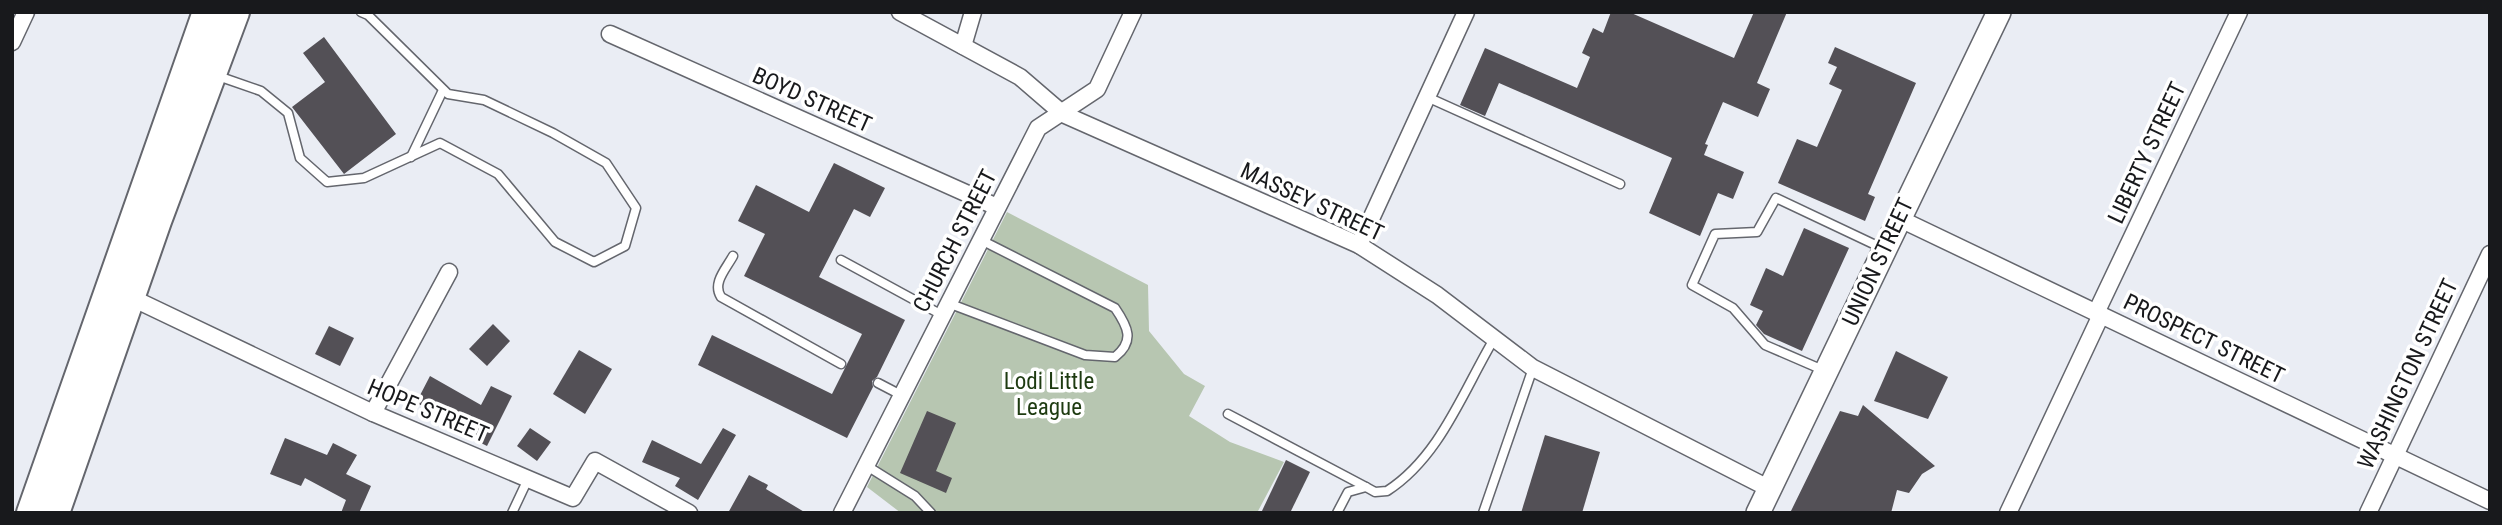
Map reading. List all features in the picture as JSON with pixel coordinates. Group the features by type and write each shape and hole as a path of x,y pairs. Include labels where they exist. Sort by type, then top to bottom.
{"highway":[{"path":"30,513 208,12"},
{"path":"55,513 234,12"}],"street":[{"path":"12,42 26,12"},
{"name":"MASSEY STREET","path":"900,12 1020,77 1063,114 1359,245 1437,295 1532,368 1770,489"},
{"path":"963,46 973,12"},
{"name":"CHURCH STREET","path":"842,513 1038,128 1063,114 1097,89 1133,12"},
{"path":"1359,245 1466,12"},
{"name":"UNION STREET","path":"1758,513 1999,12"},
{"name":"LIBERTY STREET","path":"2008,513 2239,12"},
{"name":"BOYD STREET","path":"610,34 996,208"},
{"name":"PROSPECT STREET","path":"1898,218 2490,501"},
{"name":"WASHINGTON STREET","path":"2368,513 2490,254"},
{"path":"373,413 449,272"},
{"name":"HOPE STREET","path":"130,297 373,413 573,498 594,461 689,513"}],"lane":[{"path":"211,74 261,91 288,113 300,158 327,182 364,178 440,143 498,174 555,242 594,262 625,246 636,208 606,163 553,133 484,100 448,94 368,15 361,12"},
{"path":"411,157 443,90"},
{"path":"1427,97 1620,184"},
{"path":"1826,371 1765,345 1733,308 1692,285 1715,234 1757,232 1776,198 1884,249"},
{"path":"841,260 945,309 1085,355 1115,357 1125,349 1129,335 1126,323 1115,308 981,239"},
{"path":"733,256 719,281 718,293 721,297 841,364"},
{"path":"1228,414 1366,487 1387,491 1419,464 1440,436 1494,339"},
{"path":"1483,513 1532,368"},
{"path":"878,383 901,395"},
{"path":"867,466 915,496 931,513"},
{"path":"512,513 528,479"},
{"path":"1337,513 1348,492 1366,487"}],"green space":[{"name":"Lodi Little League","path":"1007,212 1148,285 1149,331 1184,374 1205,386 1189,416 1230,442 1284,462 1257,513 901,513 867,487"}],"building":[{"path":"1611,12 1629,12 1734,58 1754,12 1787,12 1757,83 1770,89 1758,117 1723,102 1705,144 1708,145 1704,155 1744,172 1733,199 1718,193 1700,236 1649,213 1672,158 1499,83 1485,116 1460,105 1485,48 1577,88 1590,57 1582,53 1593,28 1603,33"},
{"path":"324,37 396,134 344,174 292,107 325,82 303,53"},
{"path":"1835,47 1916,83 1868,194 1875,197 1865,221 1778,183 1797,139 1817,147 1842,90 1829,84 1837,67 1828,63"},
{"path":"834,163 885,188 870,217 854,209 819,277 905,320 877,377 872,381 873,387 847,438 698,365 712,335 832,394 862,334 744,276 765,234 738,221 756,185 809,212"},
{"path":"1804,228 1849,248 1802,351 1764,334 1756,325 1763,311 1750,305 1766,268 1783,276"},
{"path":"493,324 510,341 487,366 469,349"},
{"path":"329,326 354,338 340,366 315,354"},
{"path":"579,350 612,369 585,414 553,394"},
{"path":"1896,351 1948,377 1928,419 1874,401"},
{"path":"430,376 481,405 491,386 512,396 487,446 459,432 463,423 416,403"},
{"path":"1863,405 1935,466 1922,474 1909,493 1897,490 1891,513 1790,513 1840,411 1858,416"},
{"path":"927,411 956,423 936,471 952,478 946,493 900,473"},
{"path":"530,428 551,442 537,461 517,446"},
{"path":"723,428 736,435 698,500 675,486 680,478 642,462 652,440 701,464"},
{"path":"1545,435 1600,452 1582,513 1521,513"},
{"path":"285,438 327,455 333,443 357,455 346,474 371,486 359,513 341,513 346,500 305,478 301,486 270,474"},
{"path":"1286,460 1310,472 1290,513 1261,513"},
{"path":"749,475 768,485 766,489 806,513 728,513"}]}
